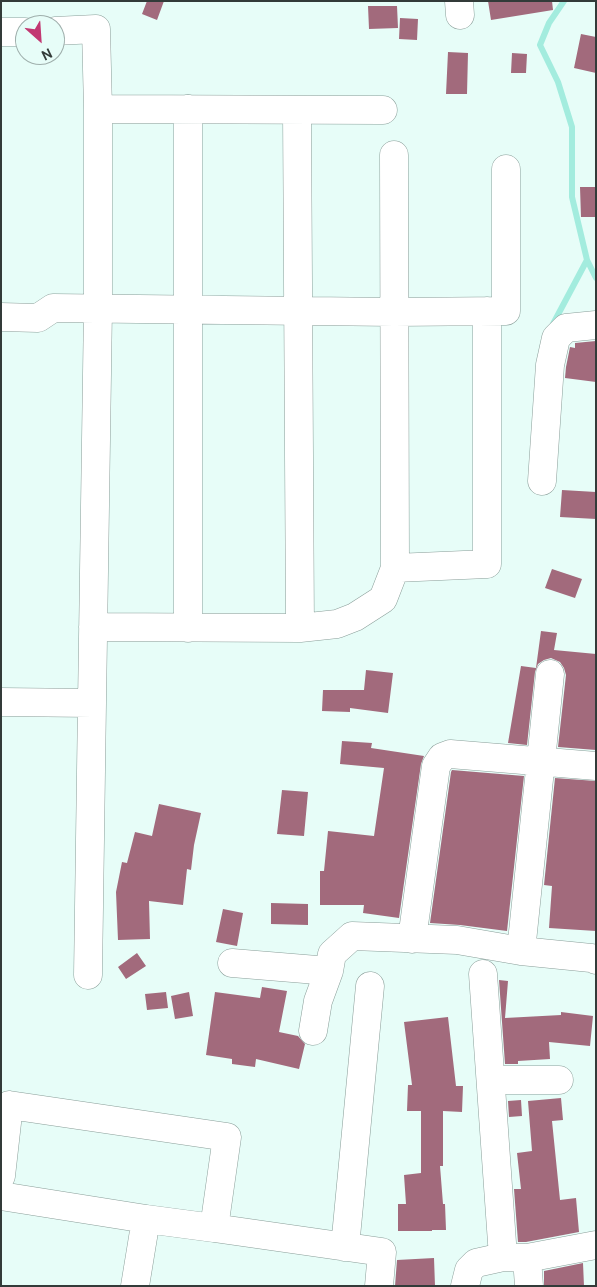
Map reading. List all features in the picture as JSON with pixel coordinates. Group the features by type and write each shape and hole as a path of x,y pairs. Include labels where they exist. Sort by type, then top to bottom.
{"street":[{"path":"65,31 96,29 98,109 98,308 88,975"},
{"path":"1,32 15,32"},
{"path":"98,109 383,110"},
{"path":"188,110 188,628"},
{"path":"297,110 300,628"},
{"path":"93,627 300,628 337,624 355,617 383,599 394,568 394,155"},
{"path":"1,317 38,318 52,308 394,312 506,311 506,169"},
{"path":"1,302 43,300 52,308"},
{"path":"394,568 487,564 487,311"},
{"path":"542,481 550,365 556,338 566,328 596,325"},
{"path":"520,951 550,674"},
{"path":"1,702 92,703"},
{"path":"412,939 436,766 442,757 450,754 596,766"},
{"path":"313,1032 318,1001 329,971 332,954 352,936 457,940 520,951 594,958"},
{"path":"232,963 329,971"},
{"path":"483,974 491,1080 515,1257 529,1286"},
{"path":"345,1247 370,986"},
{"path":"491,1080 559,1080"},
{"path":"1,1176 9,1105 227,1137 214,1228"},
{"path":"1,1196 146,1219 382,1252 379,1286"},
{"path":"135,1286 146,1219"},
{"path":"465,1286 469,1270 476,1263 596,1245"}],"building":[{"path":"147,1 164,1 157,20 142,14"},
{"path":"488,1 552,1 553,10 491,20"},
{"path":"368,6 397,6 398,28 369,29"},
{"path":"400,18 418,19 417,40 399,39"},
{"path":"581,34 596,37 596,73 574,68"},
{"path":"448,52 468,53 467,94 446,94"},
{"path":"512,53 527,54 526,73 511,73"},
{"path":"580,187 596,187 596,217 581,217"},
{"path":"596,341 596,382 565,378 570,347 575,348 575,343"},
{"path":"562,490 596,492 596,519 560,517"},
{"path":"552,569 582,579 575,598 545,588"},
{"path":"541,631 557,633 554,650 596,654 596,750 558,747 566,675 560,662 551,658 538,664 535,672 527,745 508,743 521,666 536,668"},
{"path":"366,670 393,673 388,713 350,708 350,712 322,711 323,690 364,690"},
{"path":"342,741 372,743 371,748 424,756 421,764 399,918 363,913 364,905 320,905 320,871 324,871 328,831 374,836 384,768 340,764"},
{"path":"452,770 524,776 507,931 430,923"},
{"path":"555,778 596,781 596,931 549,928 552,886 544,885"},
{"path":"282,790 308,792 304,836 277,834"},
{"path":"159,804 201,813 191,870 187,869 183,905 149,901 150,939 118,940 116,892 122,862 127,863 135,832 152,836"},
{"path":"271,903 308,904 308,925 271,924"},
{"path":"223,909 243,913 237,946 216,942"},
{"path":"137,953 146,966 126,979 118,967"},
{"path":"499,980 508,981 505,1018 561,1015 561,1012 593,1016 590,1046 549,1042 550,1059 518,1061 518,1064 505,1064"},
{"path":"262,987 287,991 279,1032 298,1036 305,1044 299,1069 256,1059 255,1067 232,1064 232,1059 206,1055 215,992 260,998"},
{"path":"166,992 168,1008 147,1010 145,994"},
{"path":"189,992 193,1016 175,1019 171,996"},
{"path":"448,1017 456,1086 463,1086 462,1112 443,1111 443,1166 440,1166 446,1230 398,1231 398,1204 406,1204 404,1175 421,1173 421,1111 407,1111 408,1085 412,1085 404,1022"},
{"path":"561,1098 563,1120 552,1121 560,1200 576,1198 579,1232 518,1242 514,1189 521,1189 517,1153 532,1151 528,1101"},
{"path":"521,1100 522,1116 509,1117 508,1101"},
{"path":"434,1258 435,1286 395,1286 397,1260"},
{"path":"583,1263 584,1286 544,1286 544,1271"}],"waterway":[{"path":"553,324 587,260 572,197 572,127 558,82 540,45 549,23 564,1"},
{"path":"587,260 596,278"}]}
